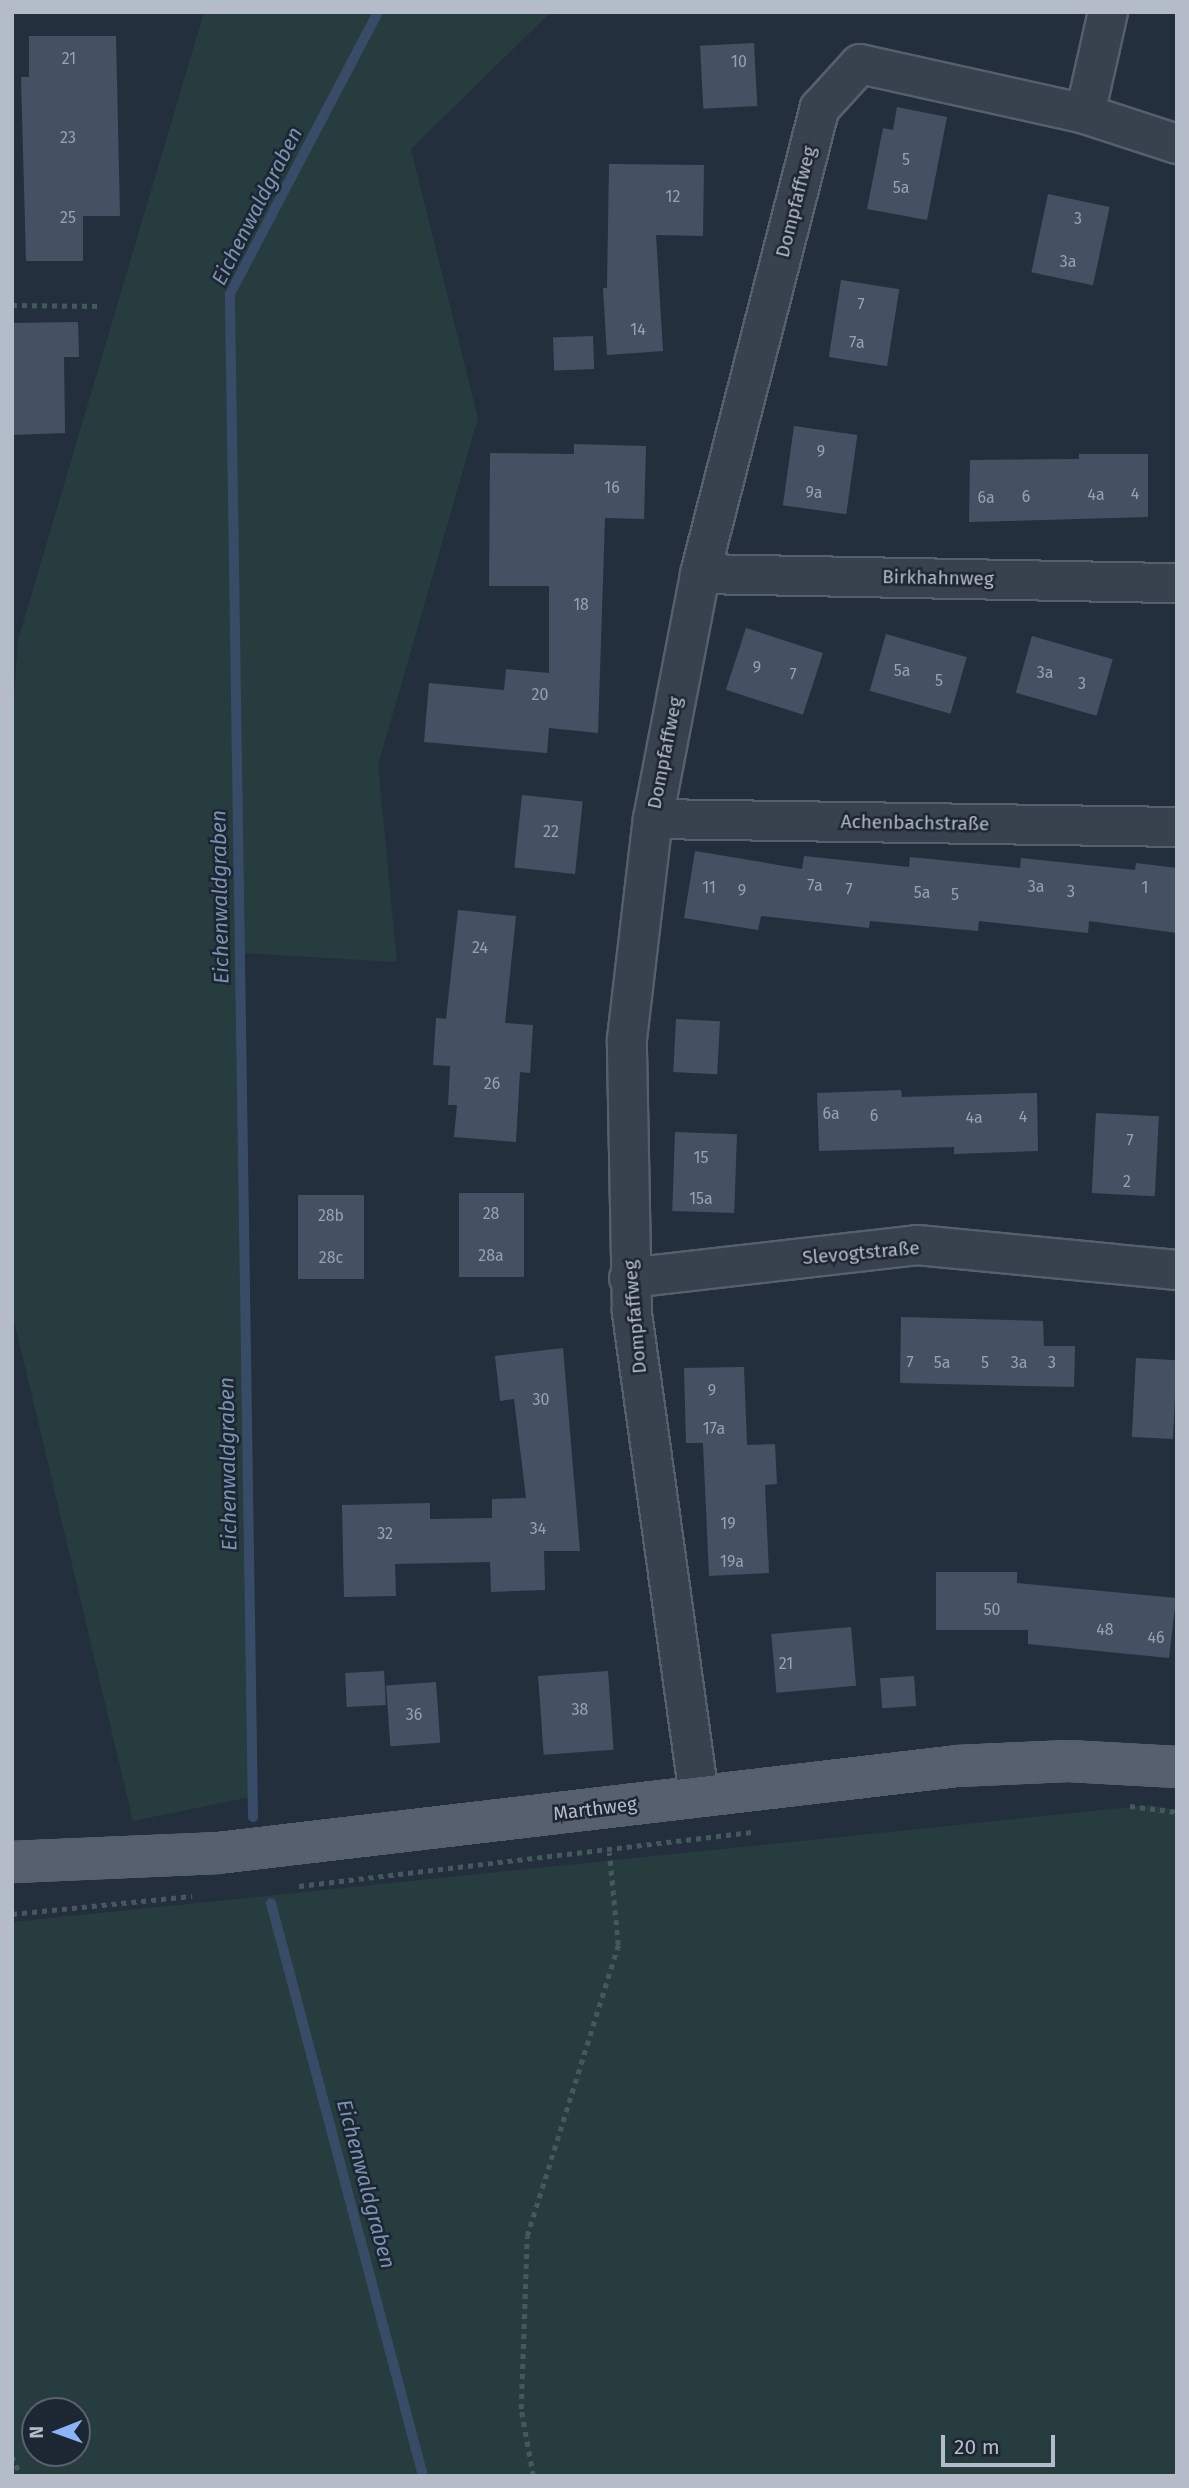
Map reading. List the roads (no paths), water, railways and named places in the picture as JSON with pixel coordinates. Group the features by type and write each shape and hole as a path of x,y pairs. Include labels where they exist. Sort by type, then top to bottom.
{"main road":[{"name":"Marthweg","path":"12,1862 218,1853 995,1763 1177,1767"}],"street":[{"path":"1085,114 1108,12"},
{"name":"Dompfaffweg","path":"699,1796 629,1278 627,1039 653,819 700,573 820,108 860,64 1085,114 1177,144"},
{"name":"Birkhahnweg","path":"700,573 1177,583"},
{"name":"Achenbachstraße","path":"653,819 1177,827"},
{"name":"Slevogtstraße","path":"629,1278 917,1245 1177,1270"}],"waterway":[{"name":"Eichenwaldgraben","path":"253,1817 230,294 378,12"},
{"name":"Eichenwaldgraben","path":"271,1903 423,2476"}]}
